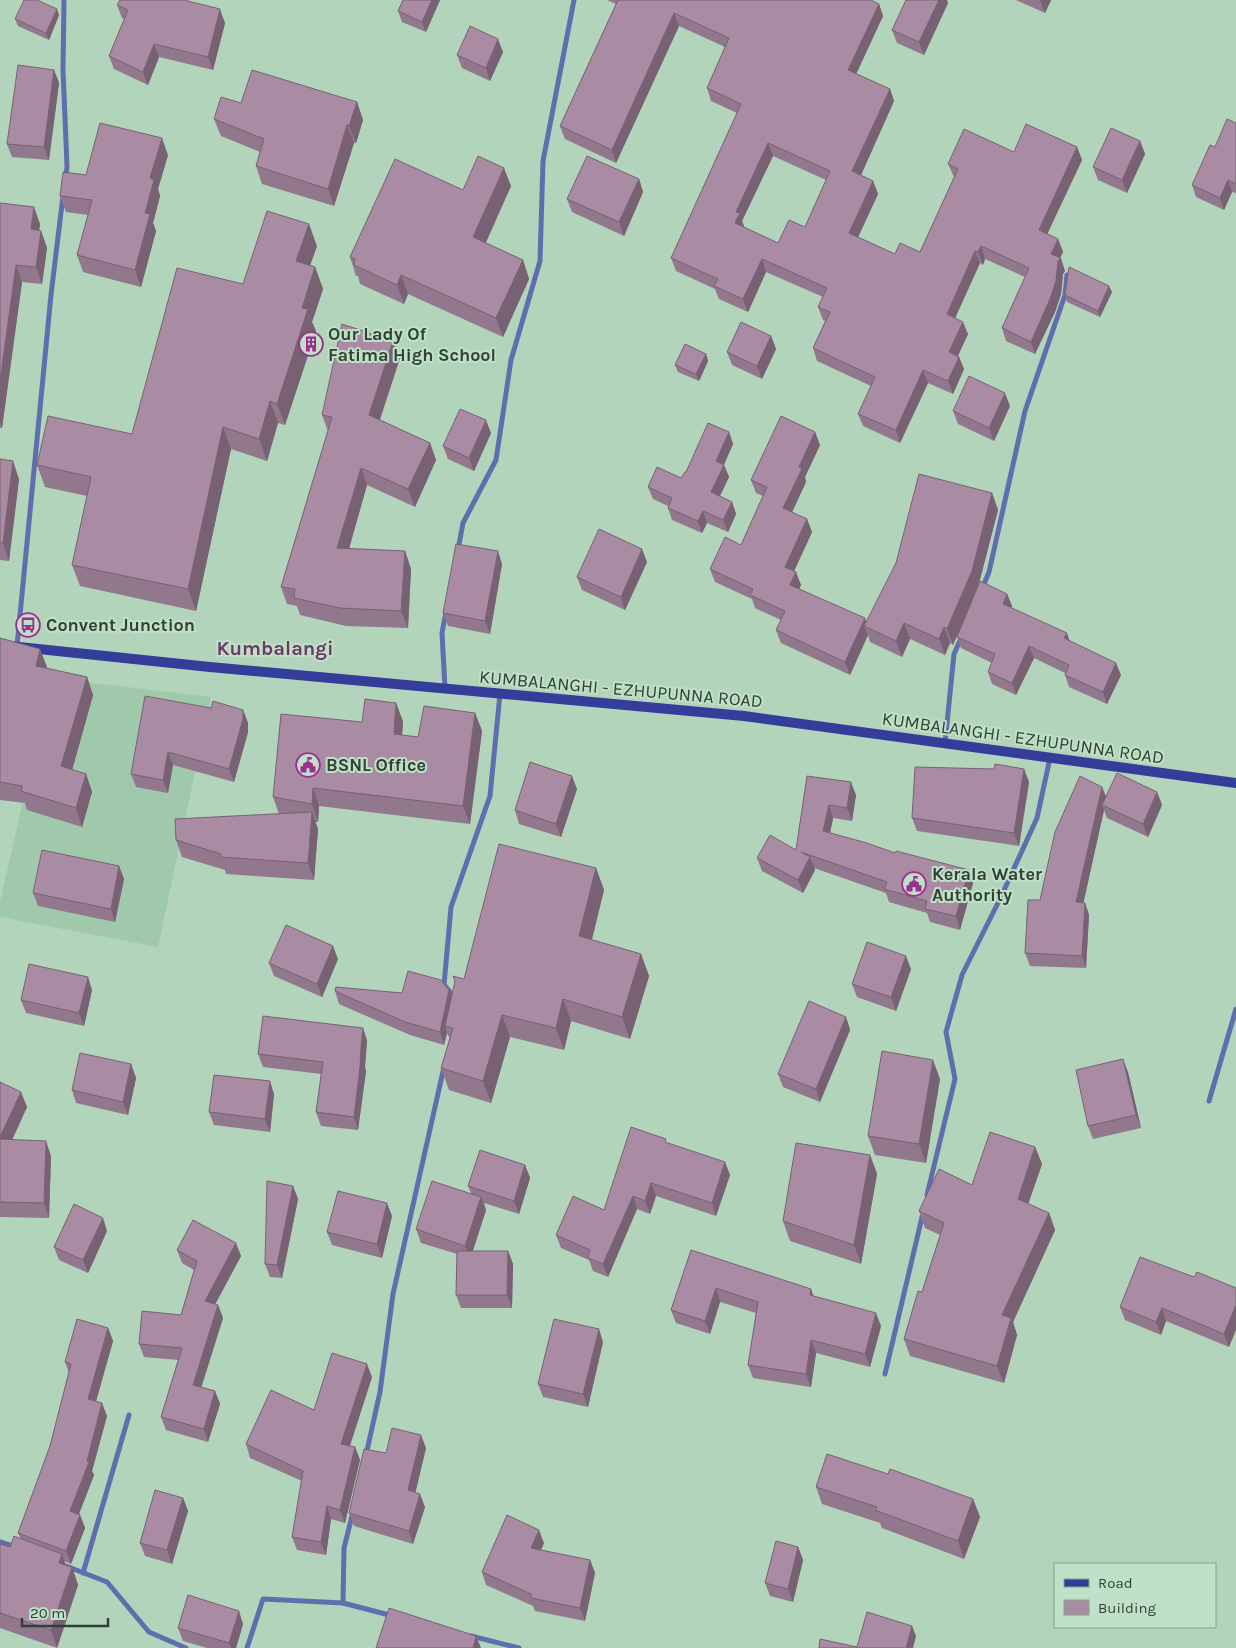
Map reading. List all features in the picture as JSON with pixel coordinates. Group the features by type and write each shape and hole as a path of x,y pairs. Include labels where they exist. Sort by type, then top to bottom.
{"main road":[{"name":"KUMBALANGHI - EZHUPUNNA ROAD","path":"0,645 210,667 744,716 1050,758 1236,781"}],"street":[{"path":"17,646 51,294 67,166 63,70 64,0"},
{"path":"456,559 463,522 496,460 511,360 540,261 543,162 574,0"},
{"path":"978,599 989,572 1026,411 1065,295 1067,275"},
{"path":"445,689 442,633 448,606"},
{"path":"945,744 954,654 966,626"},
{"path":"459,1002 444,985 451,907 490,796 500,694"},
{"path":"885,1374 955,1079 946,1032 962,975 1037,818 1050,758"},
{"path":"1209,1101 1236,1009"},
{"path":"364,1460 380,1392 393,1294 445,1060"},
{"path":"83,1573 129,1415"},
{"path":"342,1603 344,1548 353,1509"},
{"path":"0,1542 18,1548"},
{"path":"64,1566 107,1582 149,1632 186,1648"},
{"path":"247,1648 264,1599 342,1603 398,1617"},
{"path":"462,1633 519,1648"}],"shaded area":[{"path":"51,678 211,697 158,947 0,917 0,902"}],"building":[{"path":"24,0 37,0 57,9 46,33 15,19"},
{"path":"120,0 184,0 220,9 208,57 154,44 143,72 109,56 128,10 117,5"},
{"path":"403,0 432,0 422,22 398,11"},
{"path":"618,0 871,0 879,4 848,70 890,89 852,171 873,181 849,233 895,254 900,243 920,252 958,169 948,164 964,129 1014,152 1026,124 1077,147 1039,230 1058,239 1051,254 1061,258 1058,261 1056,281 1031,342 1002,328 1029,268 981,246 978,252 975,251 947,314 963,322 949,352 959,357 948,381 923,370 896,430 858,414 875,377 813,348 830,312 818,307 827,288 762,259 743,299 714,286 718,279 671,258 741,104 707,88 729,38 674,13 612,150 560,126","holes":["768,143 830,171 805,227 789,220 778,243 735,223 740,213 736,212"]},
{"path":"906,0 939,0 919,42 892,30"},
{"path":"470,26 498,39 486,68 457,55"},
{"path":"18,65 54,70 44,147 7,144"},
{"path":"252,70 357,102 349,126 347,125 328,189 256,166 264,139 214,119 221,97 241,103"},
{"path":"1227,119 1236,123 1236,184 1228,180 1220,198 1192,185 1210,145 1215,147"},
{"path":"100,123 162,138 150,178 154,180 145,213 150,214 135,270 77,255 92,200 60,196 63,172 86,175"},
{"path":"1111,128 1140,141 1122,180 1093,167"},
{"path":"478,156 504,168 473,237 523,260 496,318 401,275 397,285 354,265 355,259 350,257 395,159 463,190"},
{"path":"587,156 639,179 619,222 567,199"},
{"path":"0,203 34,207 31,229 41,231 36,267 16,265 0,381"},
{"path":"267,211 309,224 296,261 315,267 302,308 308,309 277,404 270,401 259,439 223,427 188,589 72,565 91,477 37,465 48,416 132,434 177,268 243,284"},
{"path":"1069,267 1109,286 1098,311 1065,295"},
{"path":"741,322 771,336 757,366 727,352"},
{"path":"342,324 393,341 369,415 430,443 408,489 361,468 337,548 405,551 401,611 340,608 294,598 295,589 281,587 332,417 322,415"},
{"path":"685,344 706,354 696,374 675,365"},
{"path":"969,376 1005,393 989,428 953,411"},
{"path":"460,409 486,420 469,458 443,446"},
{"path":"781,416 815,432 799,467 802,469 783,508 807,519 785,567 796,572 790,585 865,618 845,662 776,630 785,611 750,595 753,589 710,569 725,537 741,545 767,487 751,480"},
{"path":"708,423 729,432 716,461 724,465 711,492 732,502 723,520 703,511 698,521 668,508 672,498 648,487 657,467 681,478 686,472"},
{"path":"0,459 13,461 3,543 0,543"},
{"path":"919,474 992,493 972,571 947,629 944,627 939,639 904,623 896,641 864,626 896,563"},
{"path":"599,529 642,549 621,597 577,577"},
{"path":"456,544 498,551 485,621 443,613"},
{"path":"980,581 1007,594 1003,604 1067,633 1064,638 1116,663 1103,692 1065,675 1069,665 1029,646 1012,683 988,672 995,654 957,637"},
{"path":"0,638 40,649 36,666 87,677 61,766 86,774 76,808 21,791 22,786 0,782"},
{"path":"145,696 211,708 213,701 243,710 243,719 229,769 168,752 163,780 131,774"},
{"path":"365,699 396,703 394,734 418,737 424,706 475,713 463,806 313,788 312,804 273,797 281,714 362,722"},
{"path":"530,762 572,776 556,824 515,810"},
{"path":"995,764 1024,769 1014,833 912,818 915,767 994,769"},
{"path":"1117,773 1157,792 1143,824 1102,805"},
{"path":"807,776 851,782 847,808 829,805 823,831 895,853 896,851 969,870 956,916 925,909 927,901 884,889 887,882 801,852 810,857 798,880 757,858 770,835 796,850"},
{"path":"1080,776 1102,787 1076,902 1085,903 1082,956 1025,953 1028,900 1040,900 1055,832"},
{"path":"312,812 308,863 220,857 221,854 176,840 175,819"},
{"path":"499,844 596,868 579,936 641,954 622,1017 563,999 556,1028 502,1015 483,1081 441,1068 453,1028 445,1026 455,981 453,976 464,979"},
{"path":"42,850 119,866 111,909 33,893"},
{"path":"286,925 333,946 317,984 269,963"},
{"path":"867,942 906,956 891,997 852,984"},
{"path":"29,964 88,977 79,1013 21,1000"},
{"path":"408,971 441,980 449,990 440,1032 405,1022 335,991 336,987 402,993"},
{"path":"809,1001 846,1017 816,1089 778,1074"},
{"path":"263,1016 363,1028 354,1117 316,1112 323,1062 258,1054"},
{"path":"882,1051 933,1060 919,1144 868,1136"},
{"path":"80,1053 131,1064 123,1102 72,1090"},
{"path":"1123,1059 1136,1115 1088,1126 1076,1070"},
{"path":"214,1075 270,1081 265,1119 209,1112"},
{"path":"0,1082 21,1092 0,1137"},
{"path":"631,1127 666,1139 665,1142 725,1162 712,1203 651,1183 645,1201 633,1196 603,1264 588,1258 590,1250 556,1235 573,1196 604,1210"},
{"path":"990,1132 1035,1147 1018,1199 1049,1213 1002,1315 1011,1318 997,1366 904,1339 918,1291 922,1292 944,1223 919,1211 939,1169 972,1185"},
{"path":"0,1139 46,1141 44,1203 0,1202"},
{"path":"796,1143 870,1155 854,1245 783,1221"},
{"path":"480,1150 525,1165 514,1201 468,1186"},
{"path":"267,1181 293,1186 277,1265 265,1264"},
{"path":"432,1181 481,1197 465,1246 416,1229"},
{"path":"338,1191 387,1203 377,1244 327,1232"},
{"path":"74,1204 103,1218 83,1260 54,1247"},
{"path":"193,1220 236,1243 205,1301 218,1305 193,1385 215,1391 204,1429 161,1417 182,1348 139,1344 142,1311 181,1315 197,1261 177,1250"},
{"path":"691,1250 811,1289 810,1295 876,1313 865,1354 811,1340 806,1374 748,1365 758,1302 716,1288 705,1321 671,1310"},
{"path":"457,1251 508,1251 507,1295 456,1295"},
{"path":"1140,1257 1194,1277 1197,1272 1236,1288 1236,1305 1224,1334 1162,1308 1156,1322 1120,1307"},
{"path":"77,1319 108,1328 88,1399 102,1403 87,1461 89,1462 70,1511 80,1515 66,1551 18,1533 50,1446 71,1364 65,1362"},
{"path":"554,1319 599,1329 583,1394 538,1384"},
{"path":"332,1353 367,1364 341,1444 355,1447 340,1510 327,1506 321,1542 292,1537 303,1471 246,1444 271,1390 314,1410"},
{"path":"392,1428 421,1435 408,1490 420,1494 409,1531 349,1513 364,1449 386,1453"},
{"path":"827,1454 888,1474 890,1469 973,1499 958,1541 875,1510 877,1507 816,1487"},
{"path":"155,1490 183,1498 167,1550 140,1543"},
{"path":"507,1515 539,1530 531,1548 590,1560 580,1608 531,1598 531,1594 482,1572"},
{"path":"14,1536 62,1554 59,1563 72,1567 51,1630 0,1613 0,1544 10,1547"},
{"path":"776,1541 798,1547 788,1589 765,1583"},
{"path":"188,1595 239,1611 229,1643 178,1628"},
{"path":"389,1608 476,1636 473,1648 376,1648"},
{"path":"867,1612 912,1626 906,1648 819,1648 820,1639 857,1647"}],"place":[{"name":"Our Lady Of Fatima High School","path":"311,344"},
{"name":"Convent Junction","path":"28,625"},
{"name":"BSNL Office","path":"308,765"},
{"name":"Kerala Water Authority","path":"914,884"}],"district":[{"name":"Kumbalangi","path":"275,648"}]}
